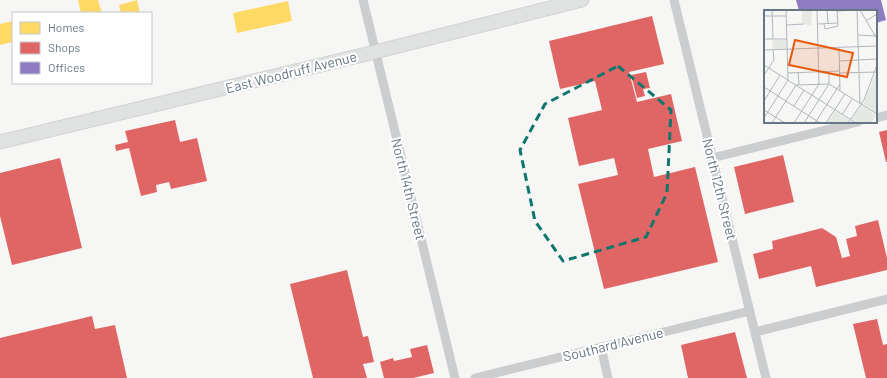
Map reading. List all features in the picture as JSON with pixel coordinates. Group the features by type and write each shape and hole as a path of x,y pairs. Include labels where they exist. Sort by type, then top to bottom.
{"street":[{"name":"North 14th Street","path":"363,0 455,378"},
{"name":"East Woodruff Avenue","path":"0,142 375,52 582,0"},
{"name":"North 12th Street","path":"674,0 766,378"},
{"path":"877,118 887,115"},
{"path":"712,158 854,123"},
{"path":"755,332 887,299"},
{"name":"Southard Avenue","path":"475,378 750,311"},
{"path":"601,347 608,378"}],"highlighted area":[{"path":"618,66 671,110 667,193 646,237 563,261 535,221 520,150 545,104"}],"building: Homes":[{"path":"78,0 98,0 102,12 81,12"},
{"path":"137,0 140,12 121,12 119,5"},
{"path":"288,1 292,21 237,33 233,13"},
{"path":"12,21 12,42 0,45 0,24"}],"building: Shops":[{"path":"652,16 664,64 629,72 637,102 671,94 682,141 648,149 654,177 695,167 718,262 604,289 578,184 618,175 614,158 579,166 568,118 602,110 595,81 560,89 549,41"},
{"path":"646,72 650,88 643,89 645,96 637,98 631,75"},
{"path":"175,120 180,142 197,138 207,181 171,189 169,182 156,185 157,192 141,196 129,148 116,151 115,145 128,142 125,131"},
{"path":"887,130 887,162 886,162 879,132"},
{"path":"783,155 794,202 745,214 734,167"},
{"path":"60,158 82,248 12,265 0,216 0,173"},
{"path":"878,220 887,258 887,270 816,287 811,266 759,279 753,254 773,249 772,241 822,228 836,237 842,258 850,256 846,239 857,236 855,226"},
{"path":"347,270 363,337 368,336 374,362 363,364 367,378 313,378 290,284"},
{"path":"92,316 95,329 115,325 127,378 0,378 0,338"},
{"path":"877,319 883,345 887,344 887,378 866,378 853,324"},
{"path":"735,332 747,378 688,378 681,345"},
{"path":"427,345 434,373 413,378 384,378 380,362 393,358 394,361 412,357 410,349"}],"building: Offices":[{"path":"796,0 881,0 886,20 877,23 877,10 799,10"}]}
